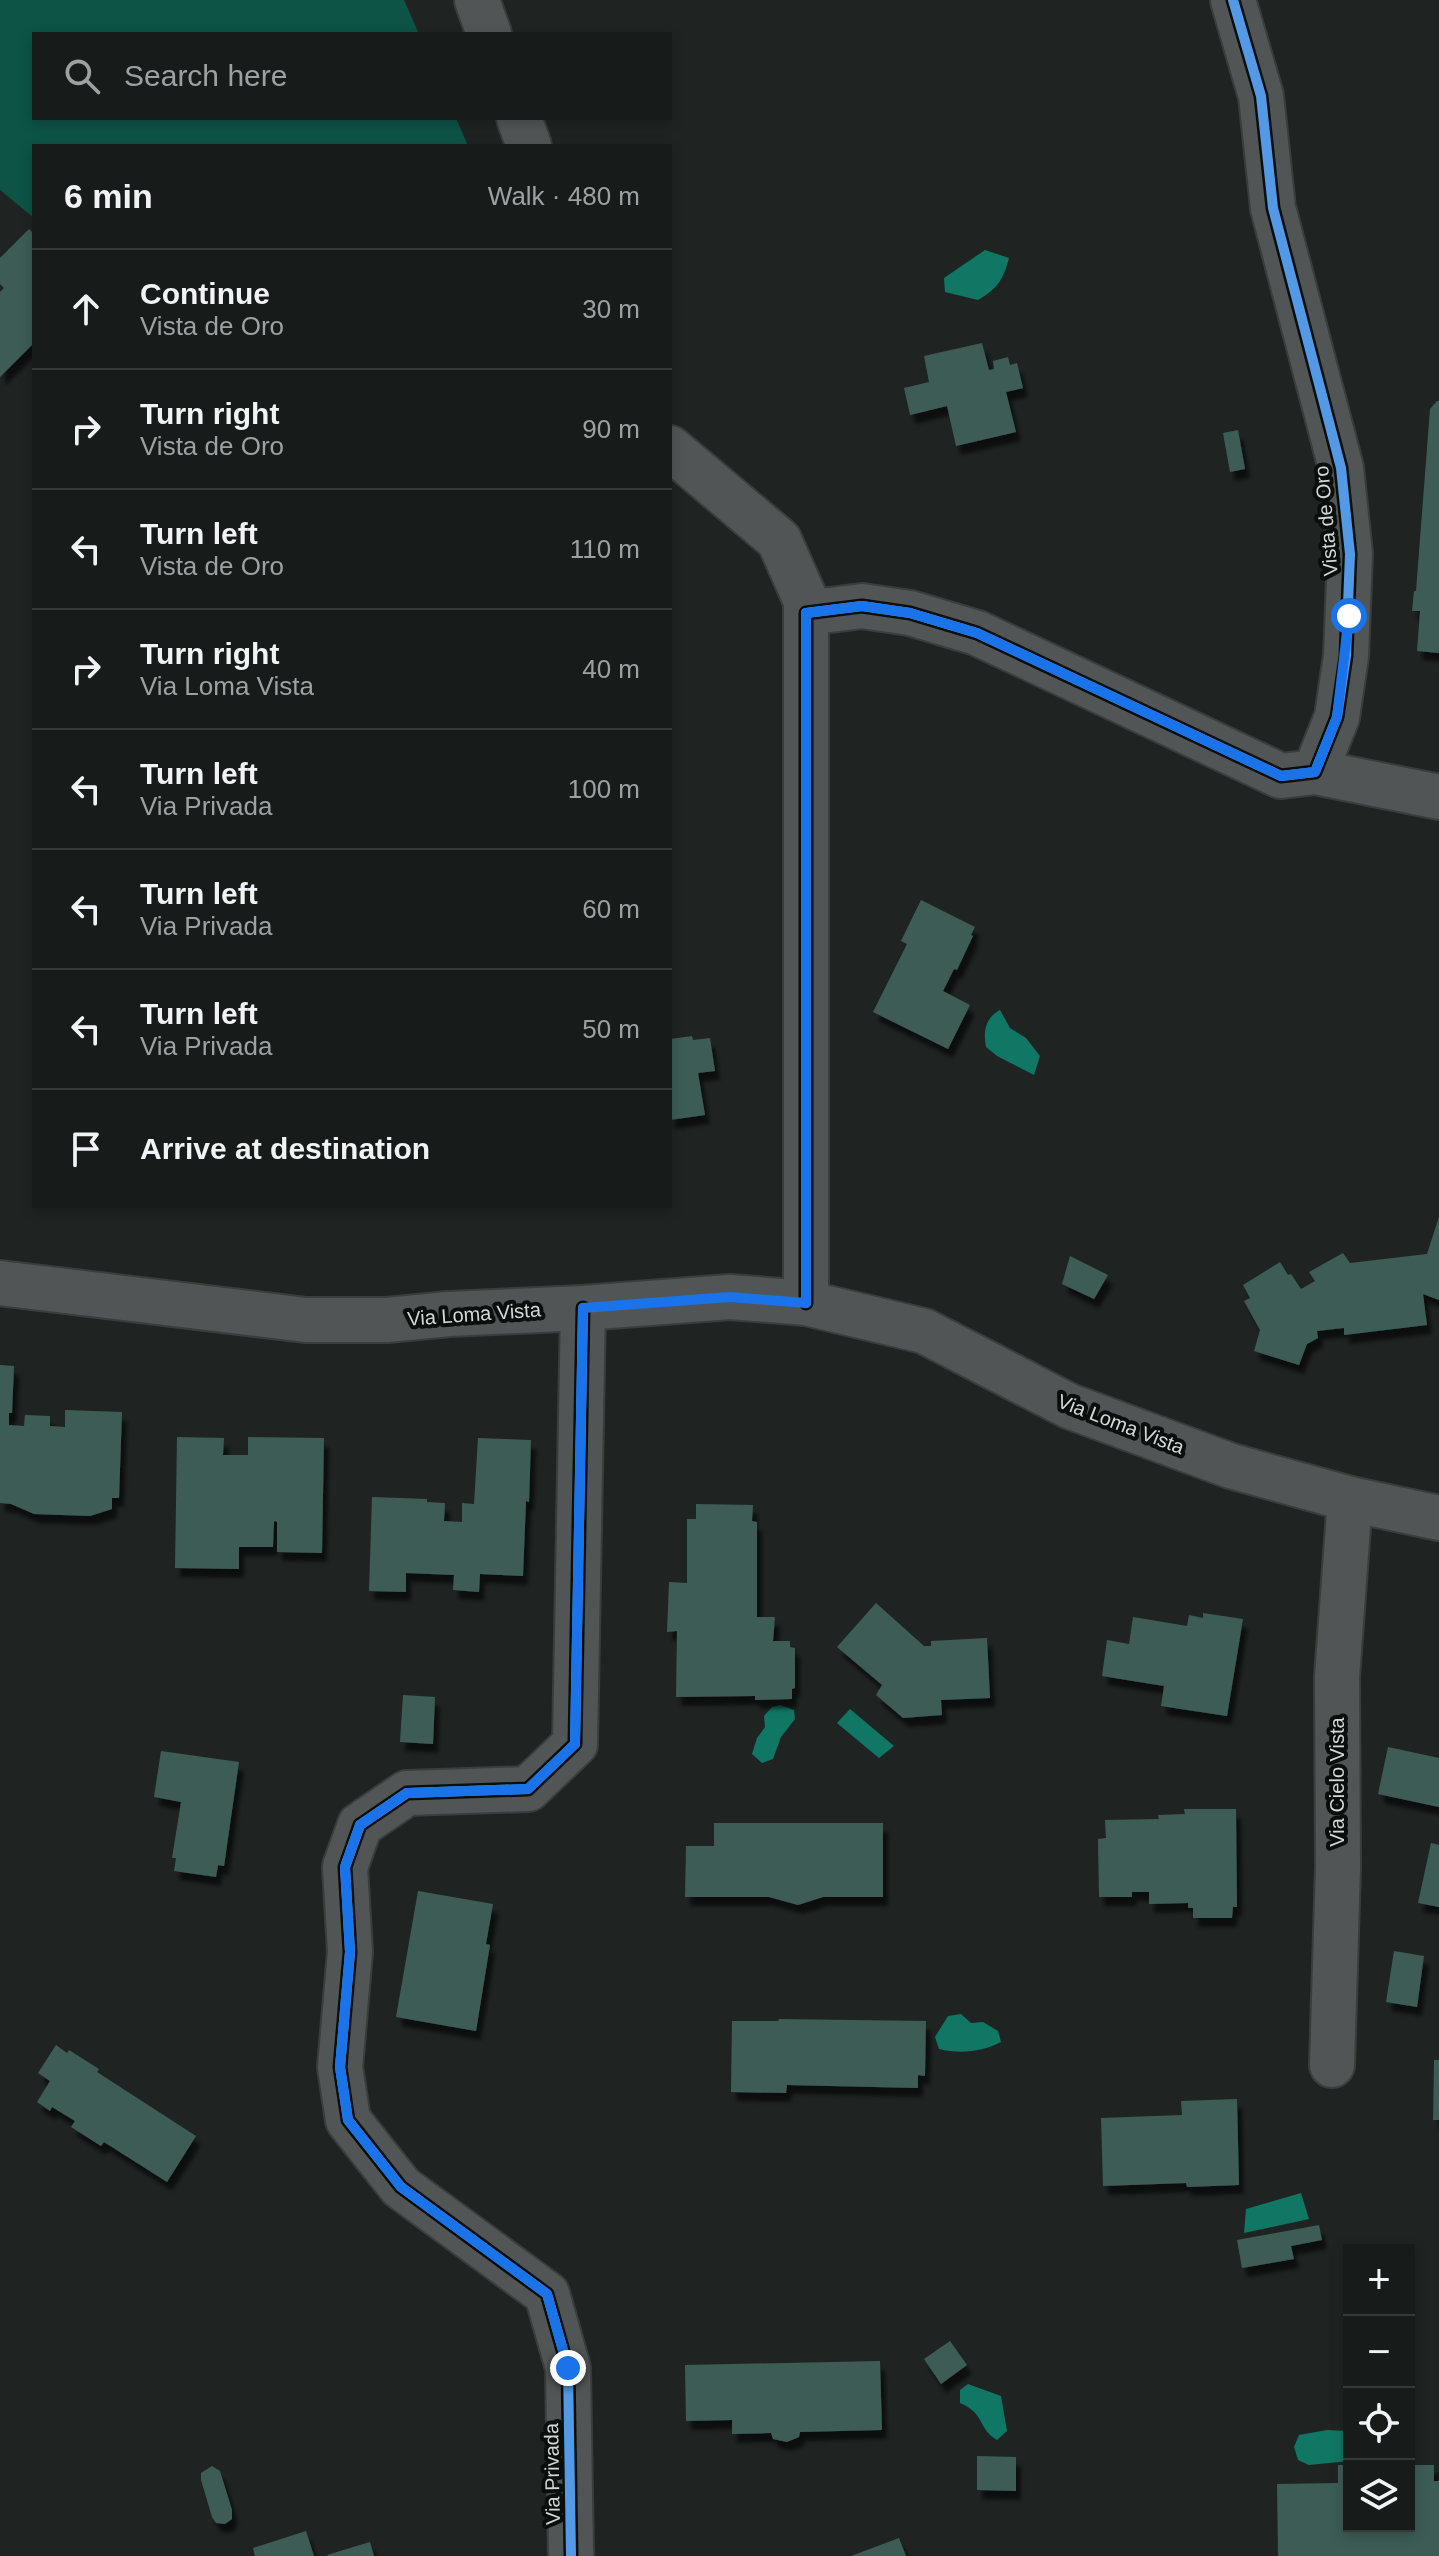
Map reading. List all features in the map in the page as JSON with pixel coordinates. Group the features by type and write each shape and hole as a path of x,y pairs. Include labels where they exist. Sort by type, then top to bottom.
{"street":[{"path":"477,0 488,32"},
{"name":"Vista de Oro","path":"1233,0 1261,96 1273,208 1341,468 1350,554 1346,656 1337,717 1315,772"},
{"path":"520,120 528,144"},
{"path":"672,450 779,540 806,601 806,1303"},
{"path":"806,613 862,606 910,613 977,633 1281,776 1315,772 1439,797"},
{"name":"Via Loma Vista","path":"0,1283 306,1320 387,1320 730,1297 806,1303 924,1331 1069,1406 1231,1466 1350,1499 1439,1518"},
{"name":"Via Privada","path":"571,2556 568,2368 547,2294 401,2187 348,2120 340,2067 350,1952 345,1867 360,1825 407,1793 528,1789 575,1744 583,1308"},
{"name":"Via Cielo Vista","path":"1332,2065 1338,1867 1337,1677 1350,1499"}],"shaded area":[{"path":"0,0 404,0 418,32 32,32 32,120 457,120 467,144 32,144 32,216 0,190"},
{"path":"985,250 1009,258 995,287 978,300 945,292 944,278"},
{"path":"1000,1010 1010,1028 1026,1038 1040,1056 1034,1075 986,1047 986,1026"},
{"path":"780,1705 794,1710 795,1719 781,1737 773,1759 762,1763 752,1754 757,1738 765,1727 764,1716 772,1707"},
{"path":"850,1709 894,1746 879,1758 837,1723"},
{"path":"961,2014 971,2023 983,2022 998,2031 1001,2042 971,2051 939,2049 935,2037 948,2016"},
{"path":"1301,2193 1309,2219 1244,2233 1246,2209"},
{"path":"968,2384 1001,2396 1007,2431 997,2440 986,2431 974,2412 960,2403 960,2390"},
{"path":"1343,2431 1343,2462 1309,2465 1298,2460 1294,2447 1299,2435"}],"building":[{"path":"29,229 32,232 32,345 0,377 0,292 4,288 0,284 0,258"},
{"path":"982,343 989,370 994,369 993,361 1008,357 1010,365 1017,363 1023,388 1006,392 1016,432 956,446 947,406 910,415 904,388 929,382 924,356"},
{"path":"1437,401 1439,653 1417,651 1420,611 1412,611 1430,409"},
{"path":"1238,430 1245,469 1230,472 1223,433"},
{"path":"921,900 975,927 957,970 954,969 943,991 970,1005 948,1049 873,1012 907,944 901,941"},
{"path":"710,1038 715,1071 698,1073 705,1115 672,1120 672,1039"},
{"path":"1439,1217 1439,1300 1423,1294 1427,1325 1344,1335 1344,1328 1317,1331 1318,1338 1307,1344 1299,1365 1254,1351 1260,1330 1244,1301 1250,1298 1243,1285 1280,1262 1301,1289 1315,1281 1309,1272 1343,1253 1350,1263 1427,1254"},
{"path":"1070,1256 1108,1275 1094,1299 1062,1284"},
{"path":"0,1365 14,1366 9,1425 24,1426 25,1415 50,1416 50,1426 65,1427 65,1410 122,1412 119,1498 112,1498 112,1509 90,1516 34,1514 11,1504 0,1503"},
{"path":"177,1437 224,1438 223,1455 248,1455 248,1437 324,1438 322,1553 277,1552 277,1522 274,1521 273,1547 239,1547 239,1569 175,1568"},
{"path":"478,1438 531,1440 523,1576 480,1574 479,1592 453,1590 454,1575 406,1573 406,1592 369,1591 372,1497 427,1499 427,1502 445,1503 444,1521 462,1522 462,1503 474,1504"},
{"path":"696,1504 753,1505 752,1521 757,1522 757,1617 775,1617 773,1641 790,1641 790,1647 795,1648 792,1699 676,1697 677,1631 667,1632 669,1582 687,1583 687,1519 696,1519"},
{"path":"876,1603 924,1646 931,1646 931,1641 987,1638 990,1698 941,1700 942,1715 903,1718 876,1695 882,1685 837,1647"},
{"path":"1203,1613 1243,1619 1227,1716 1161,1706 1164,1686 1102,1676 1107,1640 1129,1644 1133,1617 1187,1626 1189,1615 1203,1618"},
{"path":"403,1695 435,1697 433,1744 400,1742"},
{"path":"1388,1747 1439,1758 1439,1807 1378,1794"},
{"path":"161,1751 239,1762 224,1866 218,1865 216,1877 174,1871 176,1858 172,1858 181,1802 154,1797"},
{"path":"1184,1809 1236,1809 1237,1907 1233,1907 1232,1918 1193,1918 1193,1908 1188,1908 1188,1903 1149,1904 1149,1892 1132,1892 1132,1897 1099,1897 1098,1839 1106,1838 1105,1820 1159,1819 1158,1815 1185,1814"},
{"path":"714,1823 883,1823 883,1897 823,1897 798,1905 769,1897 685,1897 686,1846 714,1846"},
{"path":"1431,1843 1439,1845 1439,1907 1418,1903"},
{"path":"418,1891 493,1904 486,1944 490,1945 476,2031 396,2017"},
{"path":"1394,1951 1424,1956 1417,2007 1386,2002"},
{"path":"732,2021 926,2021 925,2076 918,2075 918,2088 787,2085 786,2093 731,2092"},
{"path":"56,2045 99,2069 97,2072 196,2136 167,2182 104,2142 101,2146 71,2127 75,2121 37,2102 50,2081 38,2073"},
{"path":"1434,2060 1439,2060 1439,2120 1433,2120"},
{"path":"1237,2099 1239,2185 1103,2186 1101,2118 1182,2115 1181,2101"},
{"path":"1319,2225 1322,2240 1291,2246 1294,2259 1242,2268 1237,2240"},
{"path":"950,2341 967,2365 941,2384 924,2359"},
{"path":"880,2361 882,2430 800,2432 799,2437 787,2442 773,2439 771,2433 732,2434 732,2420 686,2421 685,2365"},
{"path":"977,2456 1016,2457 1016,2491 977,2490"},
{"path":"1338,2465 1343,2465 1343,2532 1415,2532 1415,2465 1434,2465 1434,2481 1439,2481 1439,2556 1278,2556 1277,2484 1338,2483"},
{"path":"212,2466 220,2471 232,2510 232,2519 225,2524 216,2523 212,2517 201,2480 201,2473"},
{"path":"306,2531 314,2556 255,2556 253,2548"},
{"path":"899,2538 906,2556 851,2556"},
{"path":"370,2542 374,2556 327,2555"}],"cycle path":[{"path":"806,1303 806,613 862,606 910,613 977,633 1281,776 1315,772 1337,717 1346,656 1350,554 1341,468 1273,208 1261,96 1233,0"},
{"path":"571,2556 568,2368 547,2294 401,2187 348,2120 340,2067 350,1952 345,1867 360,1825 407,1793 528,1789 575,1744 583,1308"}],"route":[{"path":"568,2368 547,2294 401,2187 348,2120 340,2067 350,1952 345,1867 360,1825 407,1793 528,1789 575,1744 583,1308 730,1297 806,1303 806,613 862,606 910,613 977,633 1281,776 1315,772 1337,717 1349,616"}]}
